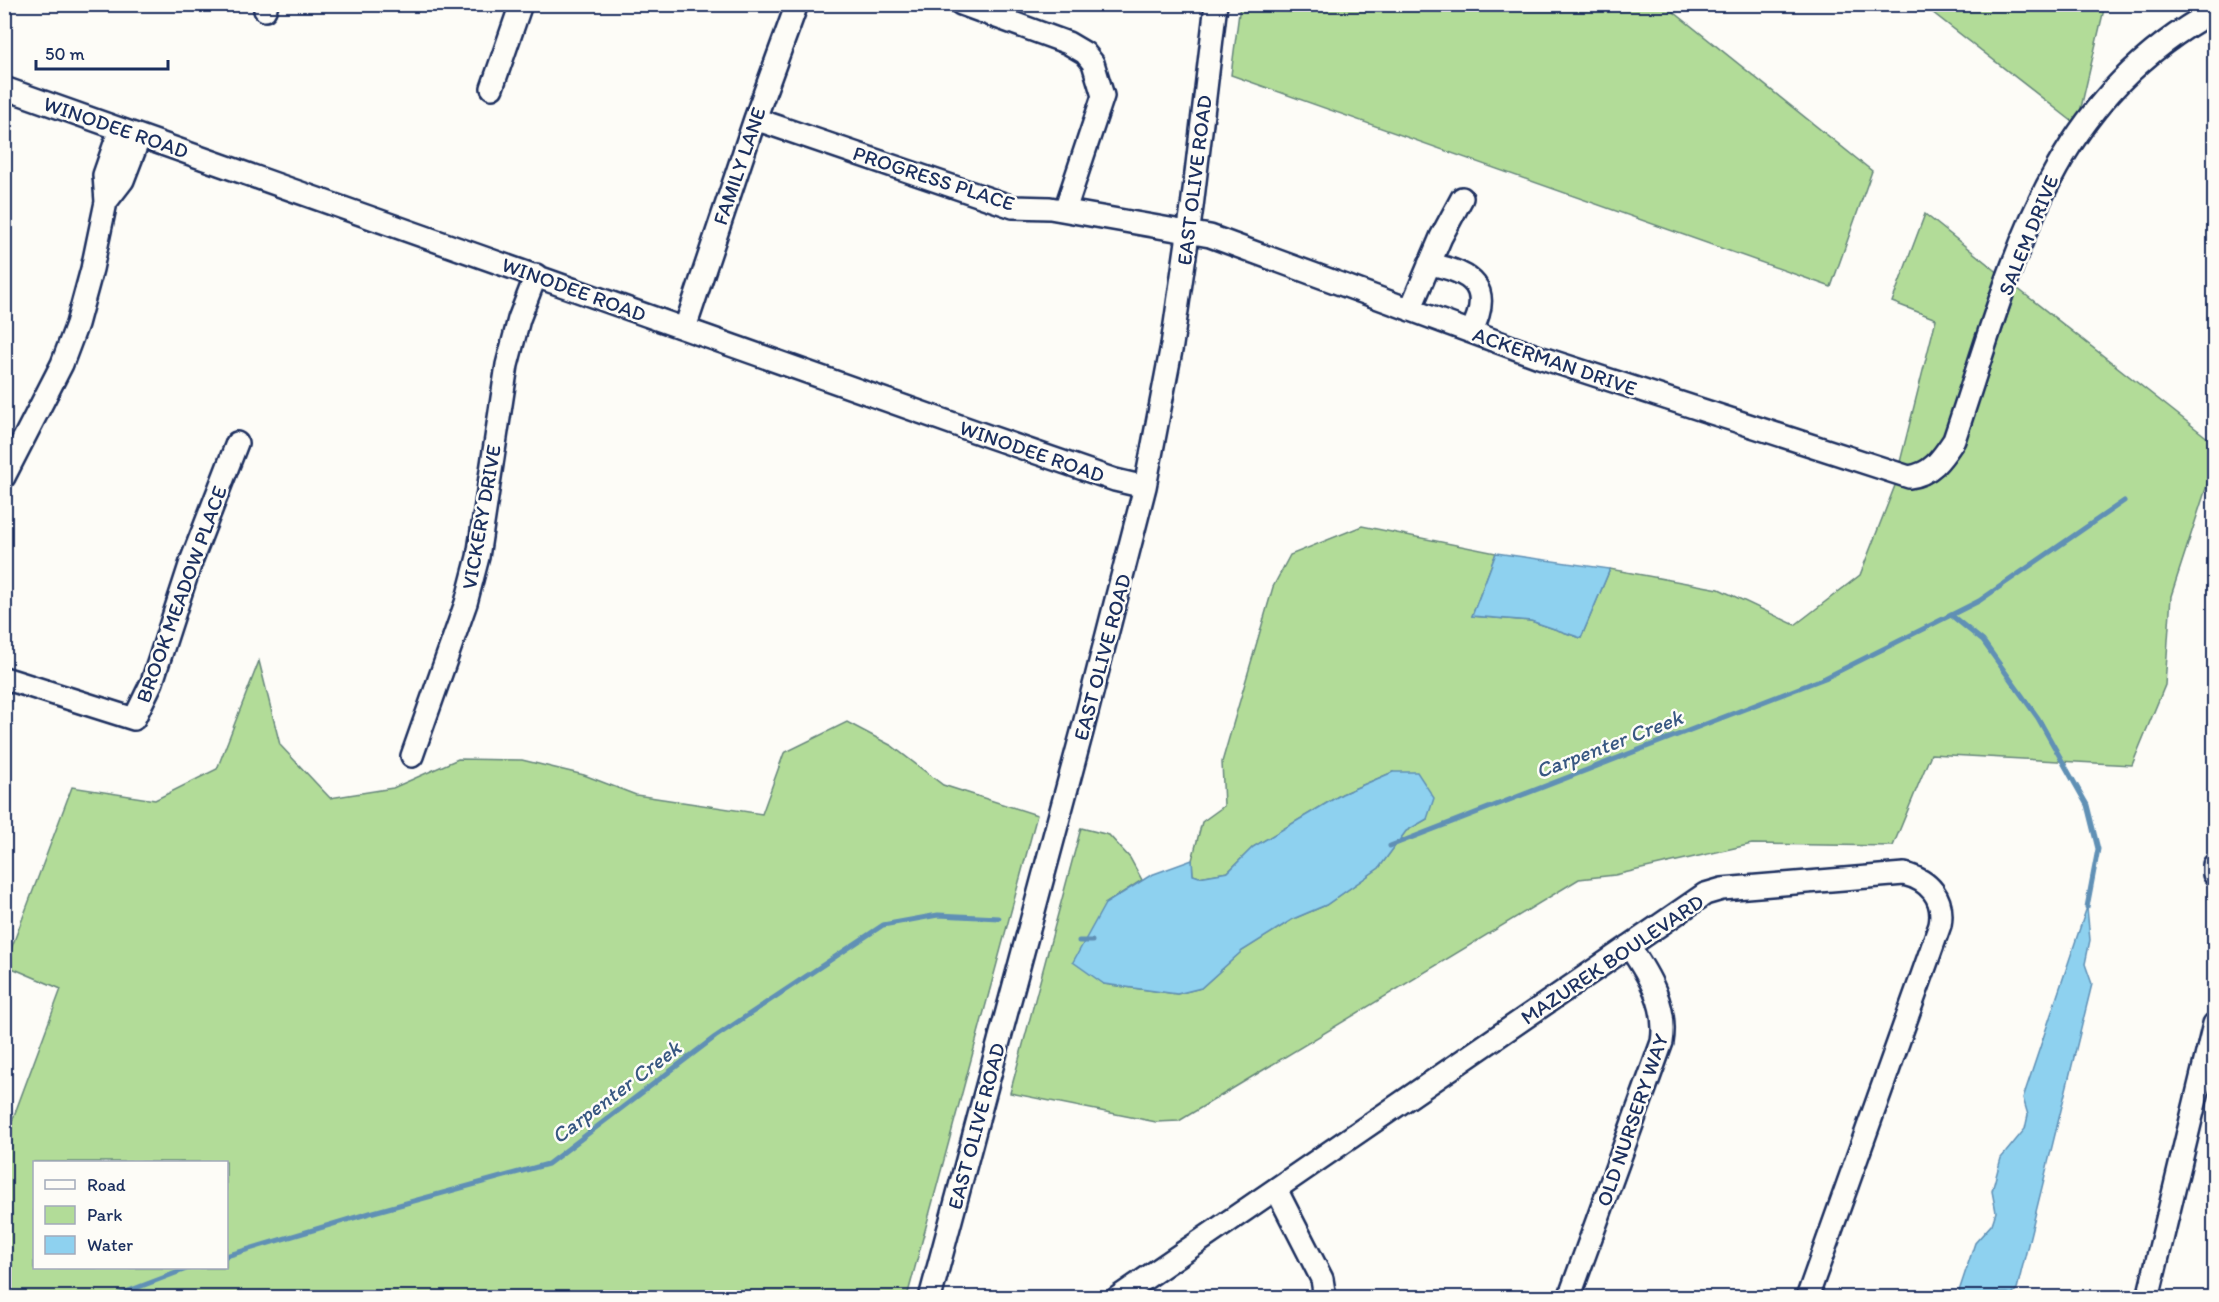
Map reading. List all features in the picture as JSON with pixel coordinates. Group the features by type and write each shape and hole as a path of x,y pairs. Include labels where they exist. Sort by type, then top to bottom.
{"street":[{"path":"492,88 521,4"},
{"name":"FAMILY LANE","path":"685,328 754,119 797,4"},
{"path":"961,4 1068,43 1085,53 1093,63 1102,96 1065,210"},
{"name":"EAST OLIVE ROAD","path":"930,1298 1082,732 1144,487 1172,345 1189,232 1216,4"},
{"name":"SALEM DRIVE","path":"1925,474 1943,457 1954,440 2030,221 2050,178 2074,138 2124,75 2154,49 2214,11"},
{"name":"WINODEE ROAD","path":"4,88 985,435 1115,480 1144,487"},
{"name":"PROGRESS PLACE","path":"754,119 1013,207 1065,210 1189,232"},
{"path":"4,477 62,364 77,324 92,269 106,202 105,174 120,129"},
{"path":"106,202 123,180 140,136"},
{"path":"1410,310 1429,264 1462,198"},
{"name":"ACKERMAN DRIVE","path":"1189,232 1210,236 1471,332 1877,469 1909,477 1925,474"},
{"path":"1429,264 1459,271 1471,279 1480,294 1482,305 1471,332"},
{"name":"VICKERY DRIVE","path":"412,756 466,603 478,557 507,365 519,319 536,275"},
{"name":"BROOK MEADOW PLACE","path":"4,678 134,719 152,682 192,559 237,443"},
{"path":"2214,865 2214,874"},
{"name":"MAZUREK BOULEVARD","path":"1117,1298 1705,894 1722,888 1904,874 1928,884 1936,895 1940,906 1940,925 1807,1298"},
{"name":"OLD NURSERY WAY","path":"1569,1298 1663,1034 1663,1010 1644,968 1629,945"},
{"path":"2148,1298 2214,1024"},
{"path":"1276,1189 1322,1279 1325,1298"}],"green space":[{"path":"1240,5 1665,5 1872,171 1831,287 1231,75"},
{"path":"1923,5 2105,5 2080,112 2073,122"},
{"path":"1925,214 2000,274 1944,436 1934,452 1917,467 1899,466 1936,319 1892,302"},
{"path":"2017,288 2214,443 2214,476 2209,479 2171,596 2165,685 2132,765 1931,754 1893,846 1752,844 1615,875 1579,879 1179,1121 1156,1122 1010,1093 1081,828 1109,835 1130,858 1142,880 1105,904 1104,984 1177,994 1201,988 1242,951 1293,919 1326,905 1379,868 1406,831 1427,819 1393,772 1342,794 1253,847 1228,872 1199,877 1193,875 1192,860 1202,822 1224,806 1222,762 1273,587 1290,555 1362,526 1496,553 1472,616 1531,621 1581,638 1610,569 1719,589 1795,625 1860,575 1896,483 1924,485 1930,483 1946,469 1963,444"},
{"path":"259,661 280,745 330,798 393,788 458,759 522,760 584,775 636,795 762,814 784,753 847,722 892,746 943,785 1037,815 907,1297 5,1297 5,1140 61,989 5,965 72,787 155,800 217,769"}],"water":[{"path":"1496,553 1610,569 1581,638 1531,621 1472,616"},
{"path":"1393,772 1417,772 1434,798 1427,819 1406,831 1379,868 1326,905 1293,919 1242,951 1201,988 1177,994 1104,984 1073,962 1105,904 1151,875 1192,860 1193,875 1199,877 1228,872 1253,847 1342,794"},
{"path":"2087,907 2090,940 2085,964 2092,984 2017,1289 2012,1294 1964,1297 1959,1291 1975,1243 1992,1224 1996,1212 1992,1191 2001,1158 2025,1129 2028,1115 2023,1098"}],"waterway":[{"name":"Carpenter Creek","path":"1390,846 1825,678 1979,601 2124,501"},
{"path":"1951,615 1983,641 2038,718 2087,805 2098,849 2087,907"},
{"name":"Carpenter Creek","path":"228,1255 548,1164 715,1037 883,925 938,915 999,918"},
{"name":"Carpenter Creek","path":"1079,941 1092,941"},
{"name":"Carpenter Creek","path":"110,1298 186,1269"}]}
